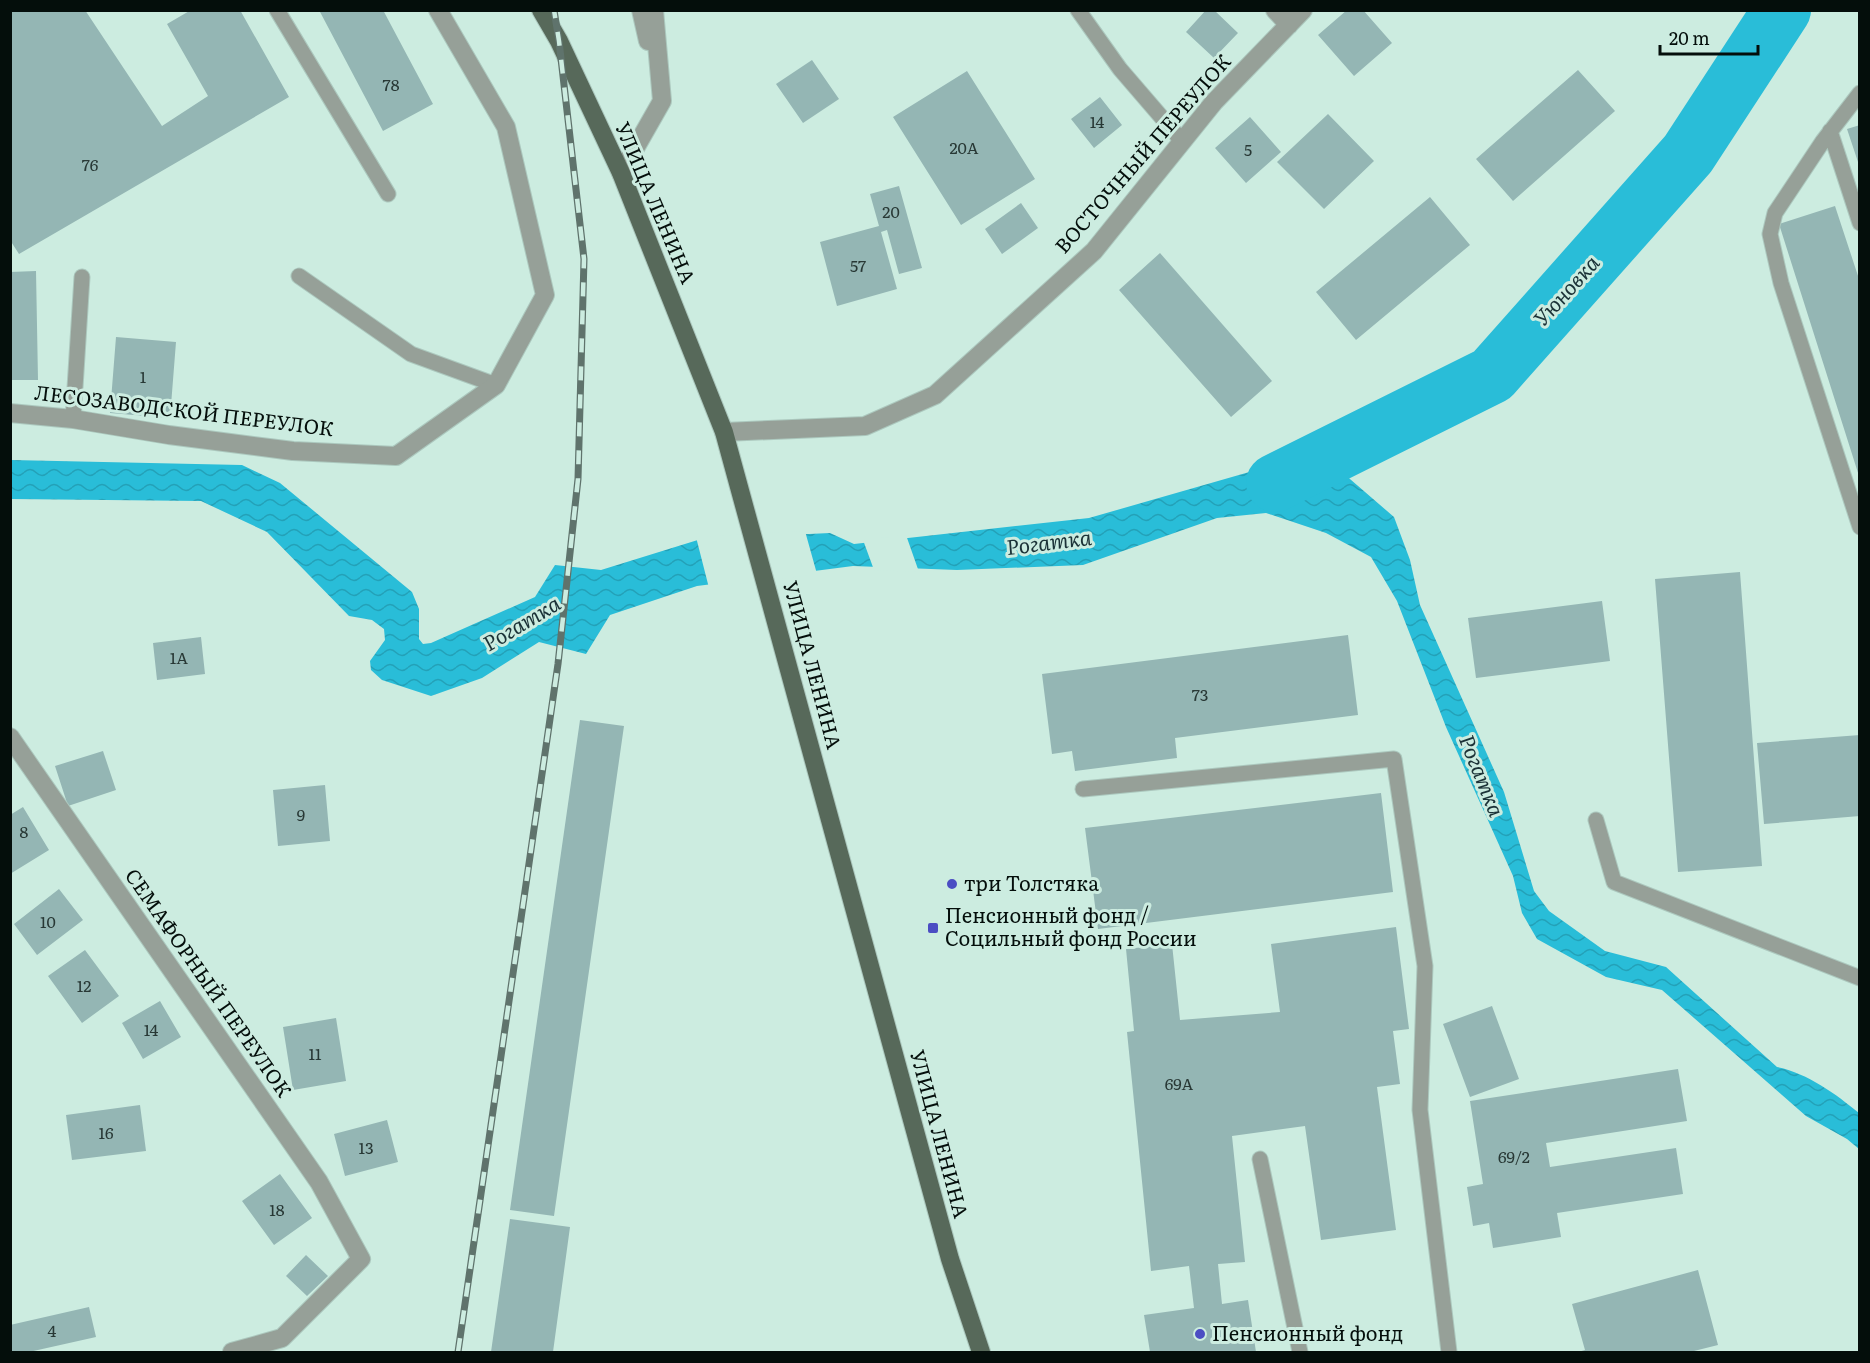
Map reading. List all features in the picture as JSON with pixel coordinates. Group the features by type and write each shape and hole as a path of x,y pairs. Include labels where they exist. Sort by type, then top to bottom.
{"main road":[{"name":"УЛИЦА ЛЕНИНА","path":"541,10 559,41 621,173 724,432 950,1259 981,1353"}],"street":[{"name":"ЛЕСОЗАВОДСКОЙ ПЕРЕУЛОК","path":"10,413 74,419 169,435 292,451 396,456 496,385 545,295 506,127 438,10"},
{"path":"641,10 662,101"},
{"path":"621,173 662,101 654,10"},
{"path":"1275,10 1289,25"},
{"name":"ВОСТОЧНЫЙ ПЕРЕУЛОК","path":"724,432 865,426 935,395 1094,251 1214,102 1303,10"},
{"name":"СЕМАФОРНЫЙ ПЕРЕУЛОК","path":"10,737 319,1182 362,1259 282,1338 232,1353"}],"lane":[{"path":"277,10 388,194"},
{"path":"1078,10 1120,69 1182,141"},
{"path":"1860,93 1830,131 1775,213 1770,234 1781,283 1860,527"},
{"path":"1830,131 1860,223"},
{"path":"299,276 411,354 496,385"},
{"path":"74,419 82,277"},
{"path":"1083,789 1394,759 1425,966 1420,1110 1449,1353"},
{"path":"1596,820 1614,882 1860,978"},
{"path":"1260,1159 1300,1353"}],"water":[{"name":"Рогатка","path":"1295,459 1343,473 1394,517 1410,560 1420,605 1504,792 1534,891 1549,911 1605,951 1666,967 1777,1067 1810,1079 1850,1106 1859,1113 1859,1149 1847,1139 1806,1116 1662,990 1606,977 1537,939 1522,913 1513,876 1446,727 1397,601 1371,557 1326,533 1266,513 1217,518 1083,565 957,570 853,566 697,586 610,615 586,654 539,642 482,678 431,696 382,680 371,670 370,661 385,640 384,629 372,620 349,616 267,532 201,501 11,499 11,460 242,465 280,483 412,592 419,609 419,639 423,644 431,643 535,597 555,565 601,570 701,539 830,533 854,544 1089,518"}],"pier":[{"path":"805,531 817,574 709,588 696,537"},
{"path":"906,535 919,572 874,570 863,540"}],"building":[{"path":"10,10 85,10 162,126 208,96 167,24 191,10 240,10 289,97 19,254 10,240"},
{"path":"319,10 383,10 433,104 383,131"},
{"path":"1206,10 1214,10 1238,33 1214,58 1186,32"},
{"path":"1347,10 1363,10 1392,43 1354,76 1318,35"},
{"path":"812,60 839,99 803,123 776,84"},
{"path":"1578,70 1615,111 1513,201 1476,159"},
{"path":"967,71 1035,179 961,225 893,117"},
{"path":"1100,97 1122,125 1094,148 1071,119"},
{"path":"1328,114 1374,161 1324,209 1277,162"},
{"path":"1250,117 1281,152 1246,183 1215,148"},
{"path":"1860,125 1860,165 1859,165 1847,129"},
{"path":"899,186 922,268 899,274 887,230 881,232 897,289 837,306 820,242 879,226 870,194"},
{"path":"1430,197 1470,245 1356,340 1316,292"},
{"path":"1021,203 1038,228 1002,254 985,229"},
{"path":"1835,206 1860,282 1859,476 1779,224"},
{"path":"1160,253 1272,381 1231,417 1119,290"},
{"path":"36,271 38,380 10,380 10,272"},
{"path":"116,337 176,342 170,418 110,413"},
{"path":"1740,572 1762,866 1678,872 1655,579"},
{"path":"1602,601 1610,661 1476,678 1468,618"},
{"path":"1348,635 1358,715 1175,738 1177,758 1075,771 1072,751 1052,754 1042,674"},
{"path":"201,637 205,674 157,680 153,643"},
{"path":"580,720 624,726 554,1216 510,1210"},
{"path":"1860,735 1860,816 1764,824 1757,743"},
{"path":"103,751 116,790 68,806 55,766"},
{"path":"325,785 330,841 278,846 273,790"},
{"path":"1381,793 1393,892 1098,929 1085,828"},
{"path":"23,807 49,850 10,874 10,815"},
{"path":"59,889 83,920 37,955 14,924"},
{"path":"1396,927 1409,1029 1393,1031 1400,1084 1377,1087 1396,1230 1321,1240 1305,1126 1232,1136 1245,1262 1218,1264 1222,1304 1248,1300 1256,1352 1150,1352 1144,1315 1194,1308 1189,1266 1151,1271 1127,1032 1134,1031 1126,949 1172,944 1180,1020 1280,1012 1271,944"},
{"path":"85,950 119,996 82,1023 48,976"},
{"path":"160,1001 181,1037 143,1059 122,1023"},
{"path":"1492,1006 1519,1079 1470,1097 1443,1024"},
{"path":"336,1018 346,1081 293,1090 283,1027"},
{"path":"1678,1069 1687,1121 1546,1143 1550,1167 1676,1148 1683,1194 1557,1213 1561,1237 1493,1248 1489,1223 1473,1226 1467,1187 1483,1184 1470,1101"},
{"path":"140,1105 146,1151 72,1160 66,1115"},
{"path":"387,1120 398,1162 345,1176 334,1134"},
{"path":"280,1174 312,1218 274,1245 242,1201"},
{"path":"510,1219 570,1227 553,1352 491,1352"},
{"path":"306,1255 328,1276 307,1296 286,1276"},
{"path":"1698,1270 1718,1345 1690,1352 1578,1352 1585,1350 1572,1304"},
{"path":"89,1307 96,1337 29,1352 10,1352 10,1325"}],"waterway":[{"name":"Уюновка","path":"1275,483 1492,375 1688,154 1782,10"}],"railway":[{"path":"458,1352 558,664 578,479 584,259 554,10"}],"place":[{"name":"три Толстяка","path":"952,884"},
{"name":"Пенсионный фонд / Социльный фонд России","path":"933,928"},
{"name":"Пенсионный фонд","path":"1200,1334"}]}
